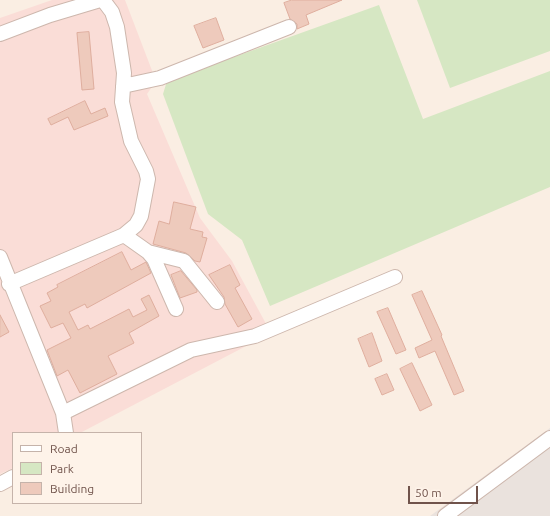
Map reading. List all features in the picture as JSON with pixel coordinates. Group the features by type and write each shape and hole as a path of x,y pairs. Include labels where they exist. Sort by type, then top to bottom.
{"street":[{"path":"0,34 50,15 102,0 112,12 118,27 124,73 122,102 131,141 146,171 148,179 141,216 136,225 124,235 10,284"},
{"path":"123,86 160,78 289,27"},
{"path":"124,235 148,252 154,259 176,309"},
{"path":"148,252 184,261 217,302"},
{"path":"0,257 63,413 66,432"},
{"path":"63,413 191,350 255,336 395,277"},
{"path":"445,516 550,438"},
{"path":"0,484 12,478"}],"shaded area":[{"path":"52,0 125,0 156,81 147,94 200,218 232,261 271,333 82,432 12,432 12,468 0,474 0,18"},
{"path":"550,428 550,516 430,516"}],"green space":[{"path":"417,0 550,0 550,51 450,88"},
{"path":"379,5 423,119 550,71 550,187 270,306 242,240 208,214 163,94 167,81"}],"building":[{"path":"292,0 342,0 306,15 309,24 297,29 297,24 290,19 284,3"},
{"path":"216,18 224,40 203,48 194,26"},
{"path":"89,32 94,89 82,90 77,33"},
{"path":"85,101 91,114 105,108 108,116 74,130 68,117 51,125 48,119"},
{"path":"174,202 196,207 190,229 203,232 202,237 207,238 200,262 195,261 186,253 153,244 159,221 169,224"},
{"path":"122,252 131,270 146,262 151,273 87,308 85,304 69,312 78,330 88,325 90,329 129,309 133,317 147,310 141,299 149,295 159,316 129,333 134,343 108,356 117,374 80,393 68,370 57,376 47,350 71,338 63,323 51,328 40,306 51,301 47,293 58,287 57,285"},
{"path":"230,265 240,285 235,288 252,319 238,327 225,304 224,297 209,275"},
{"path":"181,271 197,290 197,292 180,298 171,275"},
{"path":"422,291 442,335 441,336 464,391 454,395 435,351 419,358 415,348 432,340 412,295"},
{"path":"388,308 406,350 396,354 377,312"},
{"path":"0,315 9,332 0,337"},
{"path":"372,333 382,361 369,367 358,339"},
{"path":"412,363 432,405 420,411 400,369"},
{"path":"387,374 394,390 382,395 375,379"}]}
